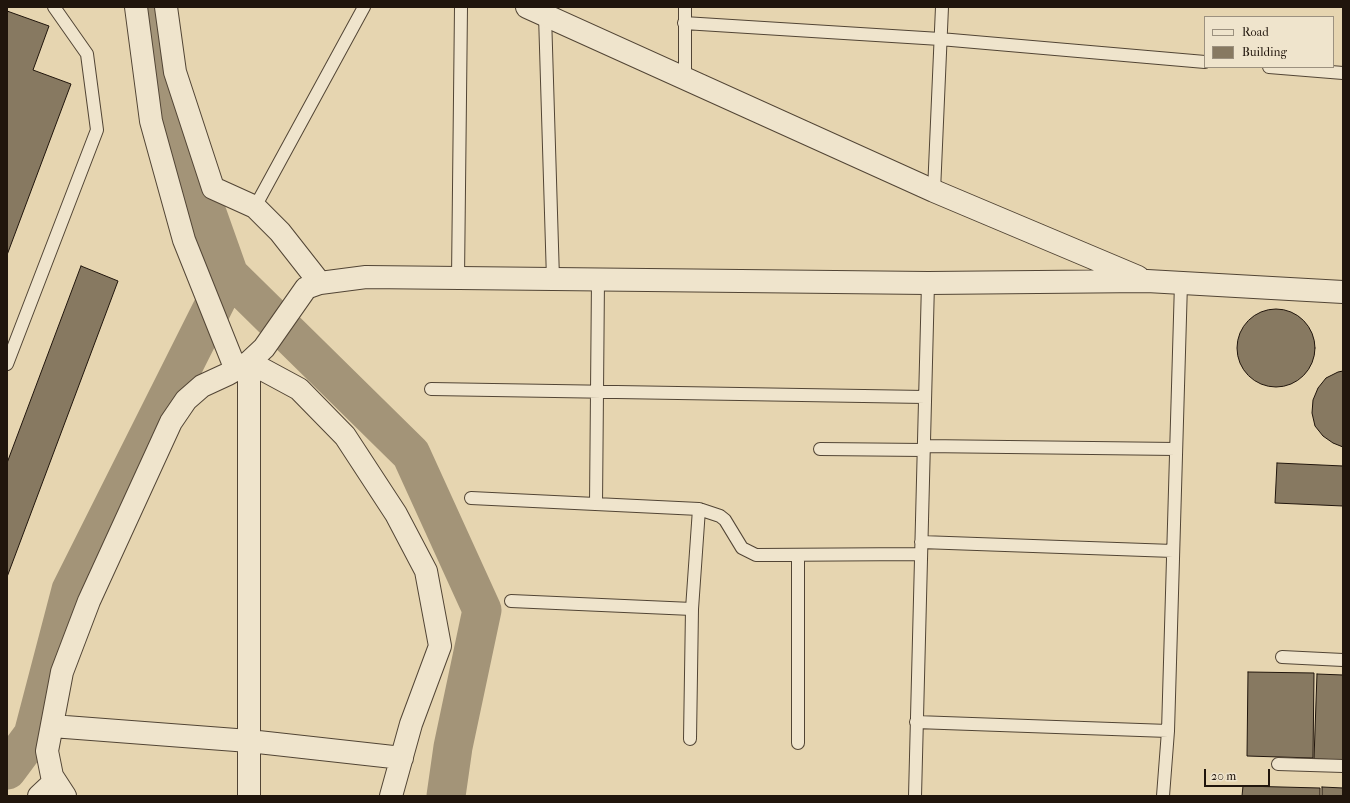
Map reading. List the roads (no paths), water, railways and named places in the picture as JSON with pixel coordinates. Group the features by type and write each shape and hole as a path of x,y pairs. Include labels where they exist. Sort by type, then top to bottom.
{"street":[{"path":"136,7 151,121 184,240 240,367 249,741 248,796"},
{"path":"166,7 175,72 213,188 255,207 280,232 313,285"},
{"path":"536,11 934,191 1147,281"},
{"path":"39,796 60,788 52,776 47,751 62,672 88,601 171,422 186,400 202,386 240,367 264,348 313,285 366,277 928,283 1147,281 1343,292"},
{"path":"240,367 299,389 345,436 396,514 426,571 440,646 411,724 391,796"},
{"path":"52,726 249,741 402,758"}],"lane":[{"path":"7,364 97,130 87,54 54,7"},
{"path":"255,207 364,7"},
{"path":"458,278 460,7"},
{"path":"685,7 685,78"},
{"path":"934,191 942,7"},
{"path":"536,11 553,279"},
{"path":"684,23 940,40 1204,62"},
{"path":"1282,68 1343,73"},
{"path":"596,504 598,279"},
{"path":"915,796 928,283"},
{"path":"1163,796 1168,731 1181,283"},
{"path":"431,389 925,398"},
{"path":"820,449 1176,449"},
{"path":"471,498 699,509 720,516 742,548 756,555 798,555 921,548 1174,551"},
{"path":"690,739 692,609 699,509"},
{"path":"798,555 798,744"},
{"path":"511,601 692,609"},
{"path":"1282,657 1343,660"},
{"path":"916,722 1168,731"},
{"path":"1278,764 1343,766"}],"waterway":[{"path":"153,7 159,78 229,275 411,454 482,610 453,747 446,796"},
{"path":"7,770 33,735 71,590 229,275"}]}
